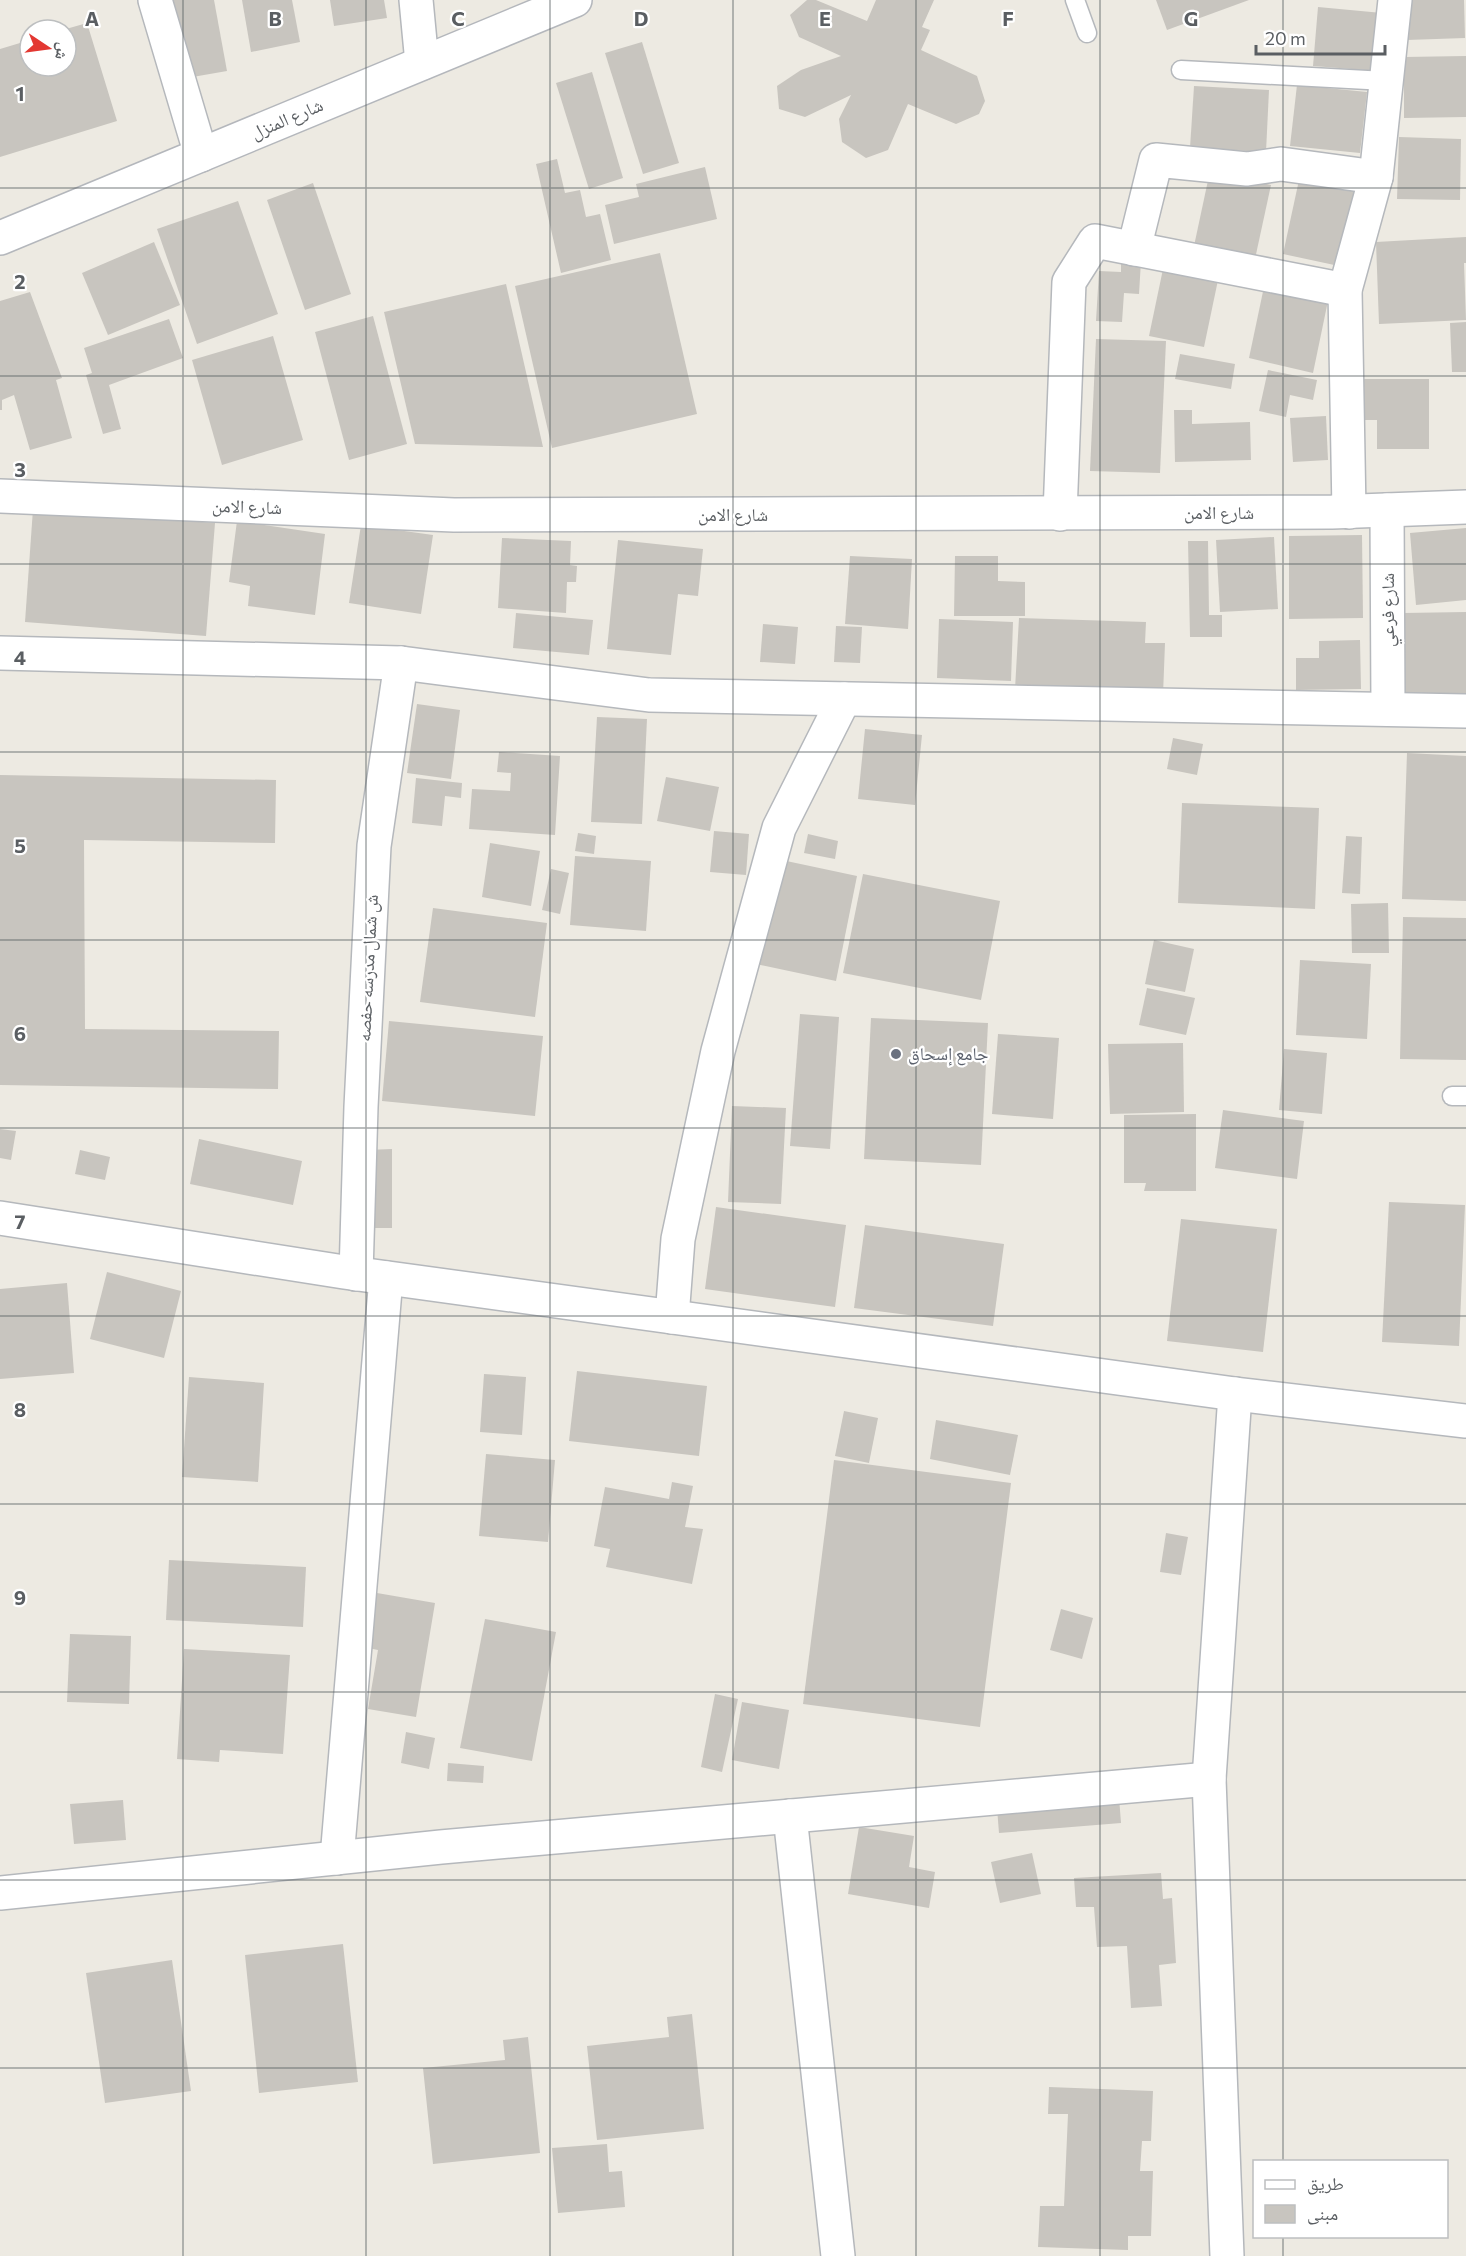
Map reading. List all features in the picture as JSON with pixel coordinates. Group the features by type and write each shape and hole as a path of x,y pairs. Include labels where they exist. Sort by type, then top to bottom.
{"street":[{"path":"155,0 201,155"},
{"path":"417,0 422,63"},
{"name":"شارع المنزل","path":"0,238 574,0"},
{"path":"1349,512 1345,290 1376,177 1395,0"},
{"path":"1134,249 1156,160 1247,169 1281,164 1376,177"},
{"path":"1060,514 1069,282 1095,242 1345,290"},
{"name":"شارع الامن","path":"0,496 454,515 1349,512 1466,507"},
{"name":"شارع فرعي","path":"1387,510 1388,710"},
{"path":"0,653 401,663 649,696 1466,711"},
{"name":"ش شمال مدرسه حفصه","path":"337,1858 371,1276 360,1107 374,846 401,663"},
{"path":"672,1317 678,1239 718,1051 778,828 844,699"},
{"path":"0,1218 371,1276 1235,1394 1466,1421"},
{"path":"1227,2256 1209,1779 1235,1394"},
{"path":"0,1893 337,1858 1209,1779"},
{"path":"790,1816 838,2256"}],"lane":[{"path":"1075,0 1087,33"},
{"path":"1181,70 1386,81"}],"building":[{"path":"168,0 214,0 227,71 181,79"},
{"path":"242,0 292,0 300,42 251,52"},
{"path":"330,0 384,0 387,18 334,26"},
{"path":"807,0 816,0 867,21 876,0 934,0 922,27 930,30 921,50 977,76 985,101 979,114 956,124 908,104 888,150 866,158 842,142 839,119 851,95 805,117 779,109 777,86 801,70 841,56 799,37 790,15"},
{"path":"1156,0 1249,0 1167,30"},
{"path":"1405,0 1464,0 1465,38 1407,40"},
{"path":"1318,7 1382,13 1378,71 1313,66"},
{"path":"87,23 117,121 0,157 0,49 18,44 18,78 78,78 78,26"},
{"path":"642,42 679,163 643,174 605,53"},
{"path":"1466,56 1466,117 1404,118 1404,57"},
{"path":"592,72 623,178 589,189 556,83"},
{"path":"1297,85 1367,92 1360,153 1290,146"},
{"path":"1194,86 1269,90 1266,152 1190,148"},
{"path":"1399,137 1461,139 1460,200 1397,199"},
{"path":"557,159 565,193 580,190 586,217 600,214 611,260 561,273 536,164"},
{"path":"705,167 717,219 614,244 605,205 639,197 636,184"},
{"path":"1210,171 1271,185 1255,259 1194,246"},
{"path":"1299,180 1355,191 1339,266 1283,254"},
{"path":"313,183 351,294 305,310 267,200"},
{"path":"238,201 278,314 197,344 157,229"},
{"path":"1466,237 1466,263 1464,263 1466,320 1379,324 1376,242"},
{"path":"154,242 180,305 108,335 82,273"},
{"path":"660,253 697,414 552,448 515,286"},
{"path":"1121,260 1141,261 1139,294 1124,293 1122,322 1096,321 1099,271 1121,272"},
{"path":"1163,269 1218,280 1204,347 1149,336"},
{"path":"1265,282 1329,296 1313,373 1249,358"},
{"path":"506,284 543,447 415,444 384,312"},
{"path":"30,292 62,378 56,380 72,438 30,450 14,395 2,400 2,410 0,410 0,301"},
{"path":"373,316 407,444 349,460 315,332"},
{"path":"169,319 183,358 109,385 121,429 103,434 86,375 92,373 84,348"},
{"path":"1466,322 1466,372 1452,372 1450,323"},
{"path":"273,336 303,440 222,465 192,360"},
{"path":"1096,339 1166,341 1160,473 1090,471"},
{"path":"1180,354 1235,364 1231,389 1175,379"},
{"path":"1268,370 1317,380 1313,400 1290,395 1286,417 1259,411"},
{"path":"1359,379 1429,379 1429,449 1377,449 1377,420 1359,420"},
{"path":"1174,410 1192,410 1192,424 1250,422 1251,460 1175,462"},
{"path":"1326,416 1328,460 1293,462 1290,418"},
{"path":"33,509 215,523 206,636 25,622"},
{"path":"237,521 325,534 315,615 248,606 250,586 229,582"},
{"path":"361,525 433,535 421,614 349,603"},
{"path":"1466,528 1466,600 1416,605 1410,533"},
{"path":"1362,535 1363,618 1289,619 1289,536"},
{"path":"1274,537 1278,609 1220,612 1216,540"},
{"path":"502,538 571,541 570,565 577,566 576,582 567,582 566,613 498,608"},
{"path":"618,540 703,549 698,596 678,594 671,655 607,649"},
{"path":"1188,541 1208,541 1209,615 1222,615 1222,637 1190,637"},
{"path":"850,556 912,559 908,629 845,624"},
{"path":"955,556 998,556 998,581 1025,582 1025,616 954,616"},
{"path":"1466,612 1466,693 1403,693 1403,613"},
{"path":"516,613 593,620 589,655 513,648"},
{"path":"1019,618 1146,622 1145,643 1165,643 1163,695 1015,689"},
{"path":"939,619 1013,622 1011,681 937,678"},
{"path":"763,624 798,627 795,664 760,662"},
{"path":"836,626 862,627 860,663 834,662"},
{"path":"1360,640 1361,689 1296,690 1296,658 1319,658 1319,641"},
{"path":"417,704 460,710 451,779 407,773"},
{"path":"597,717 647,719 642,824 591,822"},
{"path":"865,729 922,735 915,805 858,799"},
{"path":"1173,738 1203,744 1197,775 1167,769"},
{"path":"499,752 560,756 555,835 469,829 472,789 510,791 511,773 497,772"},
{"path":"1407,753 1466,756 1466,901 1402,899"},
{"path":"0,775 276,780 275,843 84,840 85,1029 279,1031 278,1089 0,1085"},
{"path":"666,777 719,787 710,831 657,821"},
{"path":"416,778 462,783 461,798 445,796 442,826 412,823"},
{"path":"1182,803 1319,808 1315,909 1178,903"},
{"path":"714,831 749,834 746,875 710,872"},
{"path":"578,833 596,836 594,854 575,851"},
{"path":"808,834 838,841 835,859 804,853"},
{"path":"1346,836 1362,837 1360,894 1342,893"},
{"path":"490,843 540,851 531,906 482,897"},
{"path":"575,856 651,861 646,931 570,925"},
{"path":"777,859 857,876 836,981 756,964"},
{"path":"551,869 569,873 560,914 542,910"},
{"path":"863,874 1000,901 981,1000 843,973"},
{"path":"1388,903 1389,953 1352,953 1351,904"},
{"path":"433,908 547,923 535,1017 420,1002"},
{"path":"1403,917 1466,918 1466,1060 1400,1059"},
{"path":"1154,940 1194,949 1185,992 1145,984"},
{"path":"1300,960 1371,964 1367,1039 1296,1035"},
{"path":"1147,988 1195,998 1186,1035 1139,1025"},
{"path":"800,1014 839,1017 830,1149 790,1146"},
{"path":"871,1018 988,1023 981,1165 864,1159"},
{"path":"389,1021 543,1036 535,1116 382,1101"},
{"path":"998,1034 1059,1038 1053,1119 992,1114"},
{"path":"1183,1043 1184,1112 1110,1114 1108,1044"},
{"path":"1284,1049 1327,1053 1322,1114 1279,1110"},
{"path":"732,1106 786,1108 781,1204 728,1202"},
{"path":"1223,1110 1304,1121 1297,1179 1215,1168"},
{"path":"1196,1114 1196,1191 1144,1191 1146,1183 1124,1183 1124,1115"},
{"path":"0,1129 16,1131 11,1160 0,1158"},
{"path":"199,1139 302,1161 293,1205 190,1184"},
{"path":"392,1149 392,1228 368,1228 367,1150"},
{"path":"80,1150 110,1157 105,1180 75,1174"},
{"path":"1389,1202 1465,1205 1459,1346 1382,1342"},
{"path":"716,1207 846,1225 835,1307 705,1289"},
{"path":"1181,1219 1277,1229 1263,1352 1167,1341"},
{"path":"865,1225 1004,1244 993,1326 854,1308"},
{"path":"107,1272 181,1291 164,1358 90,1339"},
{"path":"67,1283 74,1373 0,1379 0,1289"},
{"path":"577,1371 707,1386 699,1456 569,1441"},
{"path":"484,1374 526,1377 522,1435 480,1432"},
{"path":"189,1377 264,1383 258,1482 182,1477"},
{"path":"844,1411 878,1418 869,1463 835,1456"},
{"path":"936,1420 1018,1435 1010,1475 930,1459"},
{"path":"486,1454 555,1460 548,1542 479,1536"},
{"path":"834,1460 1011,1483 980,1727 803,1704"},
{"path":"672,1482 693,1486 685,1527 703,1529 692,1584 606,1567 610,1549 594,1546 605,1487 669,1499"},
{"path":"1166,1533 1188,1537 1181,1575 1160,1572"},
{"path":"169,1560 306,1567 303,1627 166,1620"},
{"path":"377,1593 435,1603 416,1717 368,1709 378,1650 368,1648"},
{"path":"1061,1609 1093,1618 1082,1659 1050,1650"},
{"path":"485,1619 556,1632 532,1761 460,1748"},
{"path":"70,1634 131,1636 129,1704 67,1702"},
{"path":"184,1649 290,1655 283,1754 220,1750 219,1762 177,1759"},
{"path":"715,1694 738,1699 722,1772 701,1767"},
{"path":"742,1702 789,1710 779,1769 732,1760"},
{"path":"406,1732 435,1738 429,1769 401,1763"},
{"path":"448,1763 484,1766 483,1783 447,1781"},
{"path":"1119,1797 1121,1823 999,1833 997,1808"},
{"path":"123,1800 126,1840 74,1844 70,1804"},
{"path":"859,1827 914,1836 909,1867 935,1872 929,1908 848,1894"},
{"path":"1032,1853 1041,1894 1000,1903 991,1862"},
{"path":"1161,1873 1163,1899 1172,1898 1176,1963 1159,1965 1162,2006 1131,2008 1127,1946 1097,1947 1094,1907 1076,1907 1074,1878"},
{"path":"343,1944 358,2082 259,2093 245,1955"},
{"path":"172,1960 191,2091 105,2103 86,1973"},
{"path":"692,2014 704,2129 597,2140 587,2046 669,2037 667,2017"},
{"path":"528,2037 540,2153 433,2164 423,2068 505,2060 503,2040"},
{"path":"1049,2087 1153,2091 1151,2141 1142,2141 1140,2171 1153,2171 1151,2236 1128,2236 1128,2250 1038,2247 1040,2206 1064,2206 1068,2114 1048,2114"},
{"path":"607,2144 609,2172 622,2171 625,2207 558,2213 552,2148"}],"place":[{"name":"جامع إسحاق","path":"896,1054"}]}
